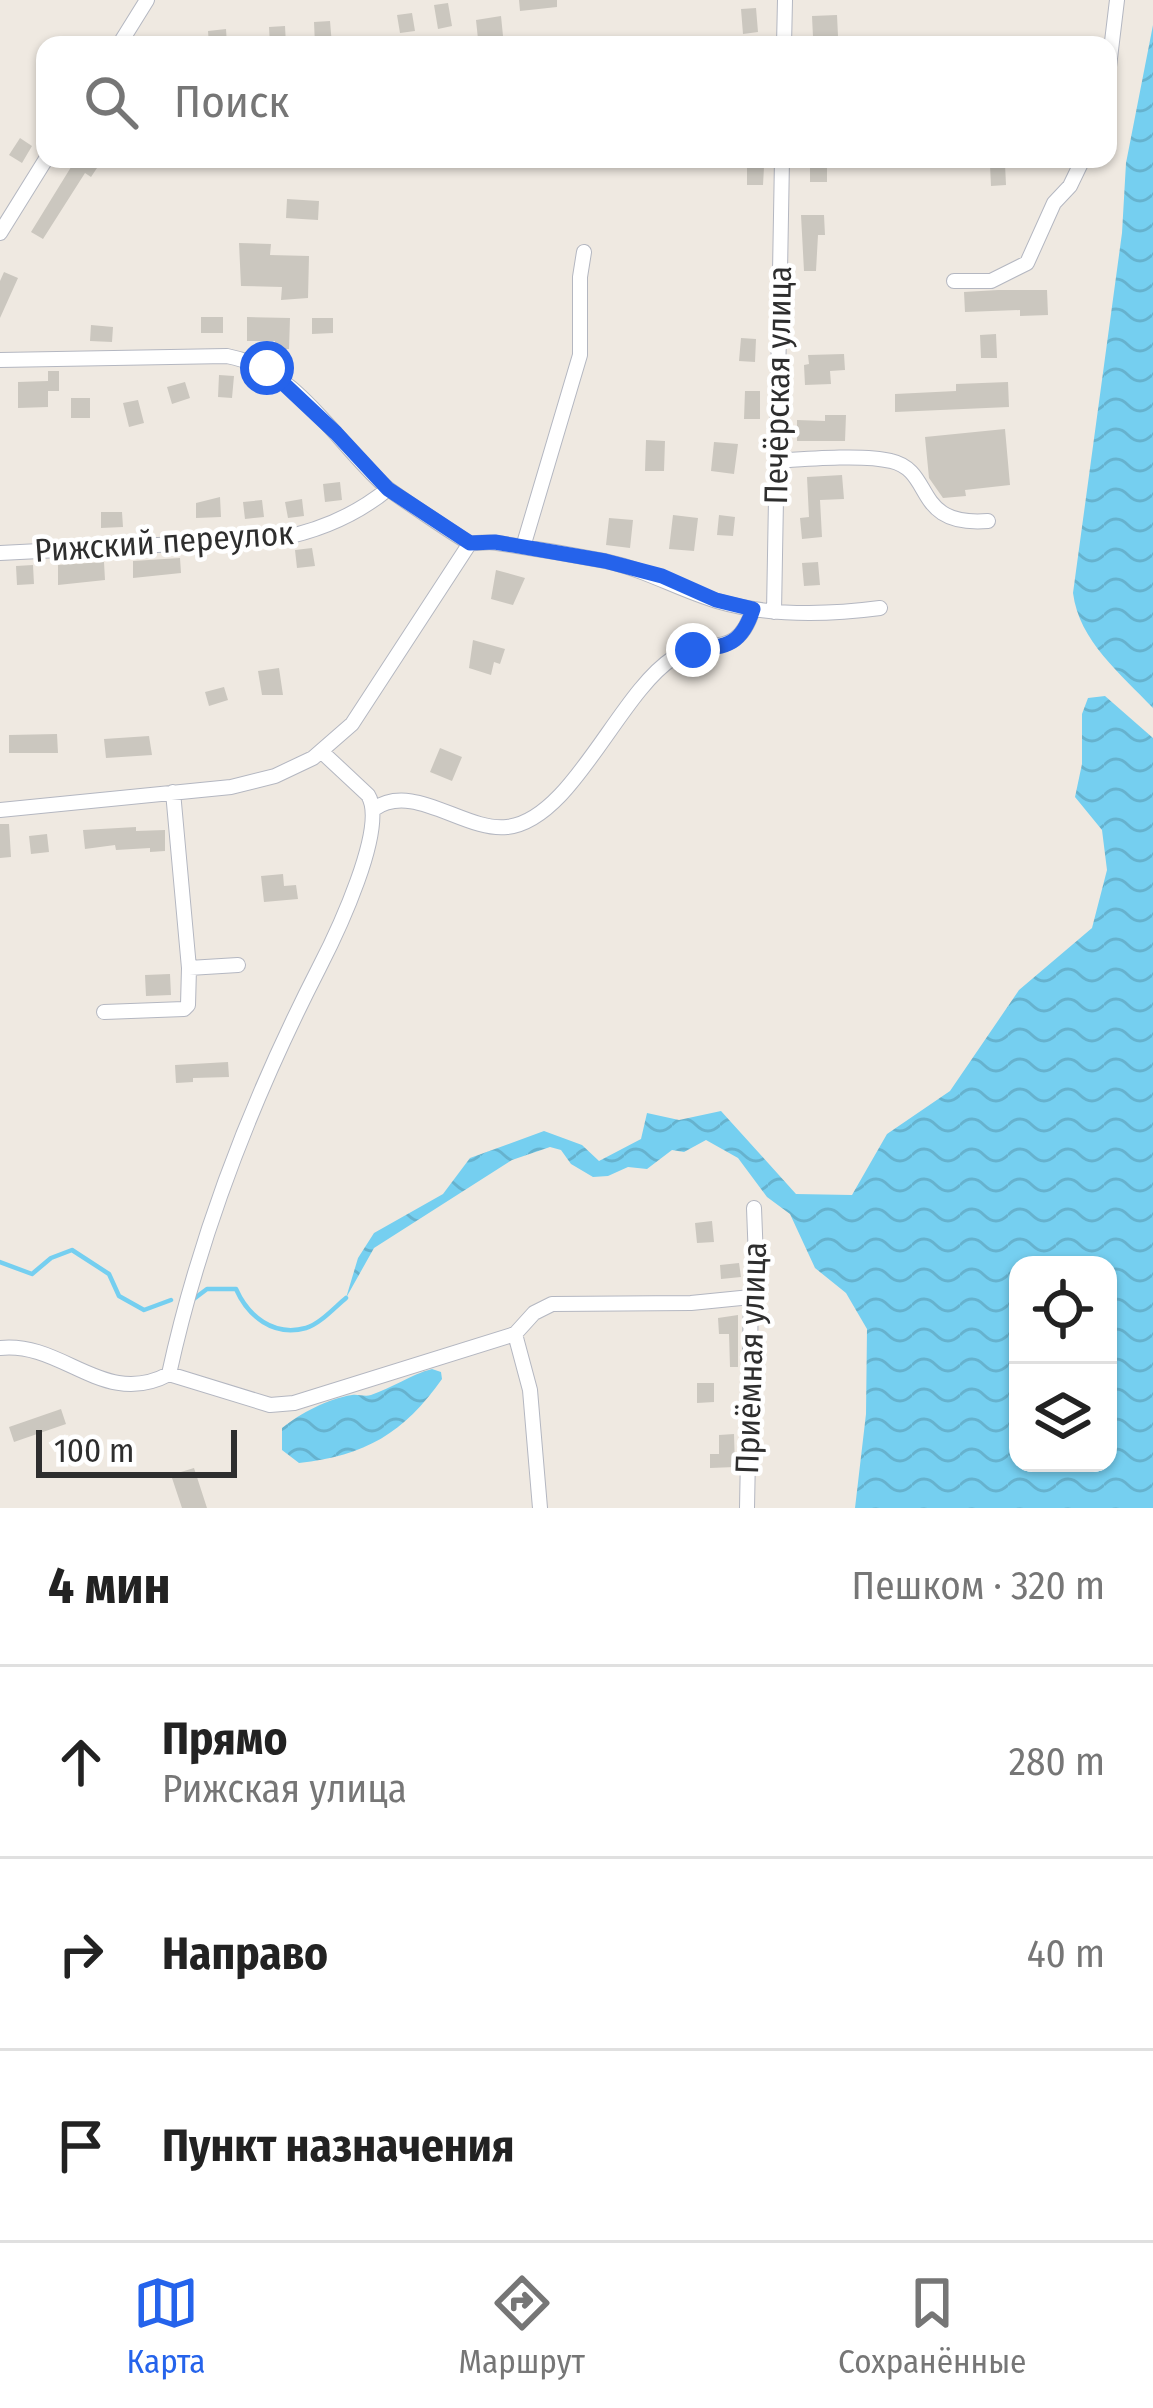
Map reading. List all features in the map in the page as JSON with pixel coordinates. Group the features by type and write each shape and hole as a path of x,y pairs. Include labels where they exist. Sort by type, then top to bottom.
{"street":[{"path":"124,36 147,0"},
{"path":"784,36 785,0"},
{"path":"1113,36 1117,0"},
{"path":"0,233 40,168"},
{"name":"Печёрская улица","path":"774,612 782,168"},
{"path":"954,281 991,281 1016,272 1037,247 1054,203 1079,168"},
{"path":"523,547 580,356 584,253"},
{"path":"0,360 227,356 256,362 305,402 388,489 470,543 523,547 639,569 716,600 753,609 880,608"},
{"path":"776,461 890,460 912,476 936,511 954,521 988,521"},
{"name":"Рижский переулок","path":"0,553 277,538 316,530 351,515 388,489"},
{"path":"0,810 253,783 322,752 352,724 470,543"},
{"path":"374,809 384,802 406,802 489,827 532,821 571,781 658,669 682,653 737,639 746,630 753,609"},
{"path":"169,1374 187,1288 209,1220 306,994 351,907 374,809 368,795 322,752"},
{"path":"104,1012 184,1009 190,995 173,793"},
{"path":"189,968 238,965"},
{"name":"Приёмная улица","path":"746,1508 751,1297 757,1285 754,1208"},
{"path":"0,1348 23,1346 112,1383 132,1387 169,1374 280,1405 515,1334 534,1313 552,1304 691,1304 751,1297"},
{"path":"515,1334 530,1390 540,1508"}],"water":[{"path":"1153,25 1153,708 1093,642 1073,593 1122,233 1126,163"},
{"path":"1105,696 1153,738 1153,1508 855,1508 866,1414 867,1329 846,1293 815,1268 790,1214 767,1197 738,1158 706,1140 684,1152 672,1150 647,1169 628,1167 608,1176 593,1177 571,1164 561,1150 550,1147 512,1160 374,1248 346,1298 358,1258 374,1233 443,1194 470,1158 544,1131 582,1145 599,1161 641,1139 647,1113 679,1120 721,1111 796,1194 852,1195 887,1134 950,1091 1019,990 1092,928 1107,870 1102,830 1075,797 1082,764 1082,714 1088,698"},
{"path":"432,1369 441,1372 442,1379 413,1414 381,1439 344,1455 299,1463 282,1450 282,1428 306,1412 343,1397 371,1395"}],"building":[{"path":"519,0 557,0 557,7 520,11"},
{"path":"448,3 452,26 438,29 434,5"},
{"path":"756,8 758,32 743,34 741,9"},
{"path":"412,13 415,31 400,33 397,15"},
{"path":"837,15 838,36 813,36 812,16"},
{"path":"501,16 503,36 478,36 476,20"},
{"path":"330,21 331,36 315,36 314,22"},
{"path":"285,26 286,36 270,36 269,27"},
{"path":"226,29 226,36 208,36 208,31"},
{"path":"20,138 32,146 22,163 9,155"},
{"path":"70,168 97,168 91,177 85,173 43,239 31,232"},
{"path":"747,168 764,168 763,185 747,185"},
{"path":"810,168 827,168 827,182 810,182"},
{"path":"990,168 1005,168 1006,185 991,186"},
{"path":"287,199 319,201 318,220 286,218"},
{"path":"801,215 824,215 825,235 818,235 816,271 804,271"},
{"path":"239,243 271,244 270,255 309,256 308,298 281,300 282,287 241,286"},
{"path":"4,272 18,278 0,318 0,281"},
{"path":"1047,290 1048,315 1020,316 1020,310 965,312 964,292"},
{"path":"201,317 223,317 223,333 201,333"},
{"path":"247,317 290,318 289,349 274,349 275,341 247,341"},
{"path":"312,318 333,318 333,333 312,334"},
{"path":"91,325 113,327 112,342 90,341"},
{"path":"996,334 997,358 981,358 980,335"},
{"path":"741,338 756,339 755,362 739,361"},
{"path":"844,354 845,370 830,371 831,384 805,385 808,355"},
{"path":"48,371 59,371 59,391 48,391 48,407 18,408 18,382 48,381"},
{"path":"219,375 234,376 232,398 218,397"},
{"path":"185,382 190,398 172,404 167,387"},
{"path":"1008,382 1009,407 895,412 895,394"},
{"path":"745,391 760,391 760,419 744,419"},
{"path":"71,398 90,398 90,418 71,418"},
{"path":"138,400 144,423 129,427 123,403"},
{"path":"825,415 846,415 845,441 797,441 797,420 825,421"},
{"path":"1005,429 1010,485 965,490 966,496 943,498 929,478 925,437"},
{"path":"646,440 665,441 664,471 645,471"},
{"path":"714,442 738,444 734,474 711,471"},
{"path":"842,475 844,499 820,500 822,537 802,539 800,518 809,517 807,477"},
{"path":"340,482 342,500 325,502 323,484"},
{"path":"220,497 221,517 196,518 196,503"},
{"path":"302,499 304,516 288,518 285,502"},
{"path":"262,500 264,517 245,519 243,502"},
{"path":"101,512 122,512 123,527 101,528"},
{"path":"673,515 698,518 694,551 669,549"},
{"path":"719,515 735,517 733,536 717,535"},
{"path":"609,518 633,520 630,548 606,545"},
{"path":"312,548 315,566 297,568 295,550"},
{"path":"180,558 181,573 133,578 133,561"},
{"path":"104,562 105,580 58,585 58,565"},
{"path":"818,562 820,585 804,586 802,563"},
{"path":"33,565 34,584 17,585 16,566"},
{"path":"496,570 525,578 513,605 491,599"},
{"path":"473,640 505,649 491,675 469,668"},
{"path":"279,668 283,695 262,695 258,671"},
{"path":"224,687 228,700 209,706 205,692"},
{"path":"57,734 58,753 9,753 9,735"},
{"path":"149,736 152,755 106,758 104,739"},
{"path":"440,748 462,757 452,781 430,772"},
{"path":"0,824 9,824 11,857 0,858"},
{"path":"136,827 136,831 165,830 165,851 116,850 115,845 85,849 83,830"},
{"path":"47,834 49,852 31,854 29,836"},
{"path":"283,874 284,886 296,885 298,899 264,902 261,876"},
{"path":"170,974 171,995 146,996 145,975"},
{"path":"228,1062 229,1077 176,1083 175,1065"},
{"path":"712,1221 714,1242 697,1243 695,1223"},
{"path":"739,1263 741,1277 721,1279 720,1265"},
{"path":"738,1315 738,1367 730,1367 729,1334 719,1334 718,1318"},
{"path":"697,1383 714,1383 714,1402 697,1403"},
{"path":"61,1409 66,1424 14,1442 9,1427"},
{"path":"734,1434 735,1467 710,1468 710,1454 719,1454 719,1435"},
{"path":"194,1468 207,1508 182,1508 171,1475"}],"waterway":[{"path":"0,1262 32,1274 51,1258 72,1250 109,1274 119,1296 144,1310 171,1300"},
{"path":"191,1301 207,1289 236,1289 263,1322 294,1330 317,1323 346,1298"}],"route":[{"path":"267,368 388,489 470,543 495,542 605,561 753,609 746,630 737,639 693,650"}]}
